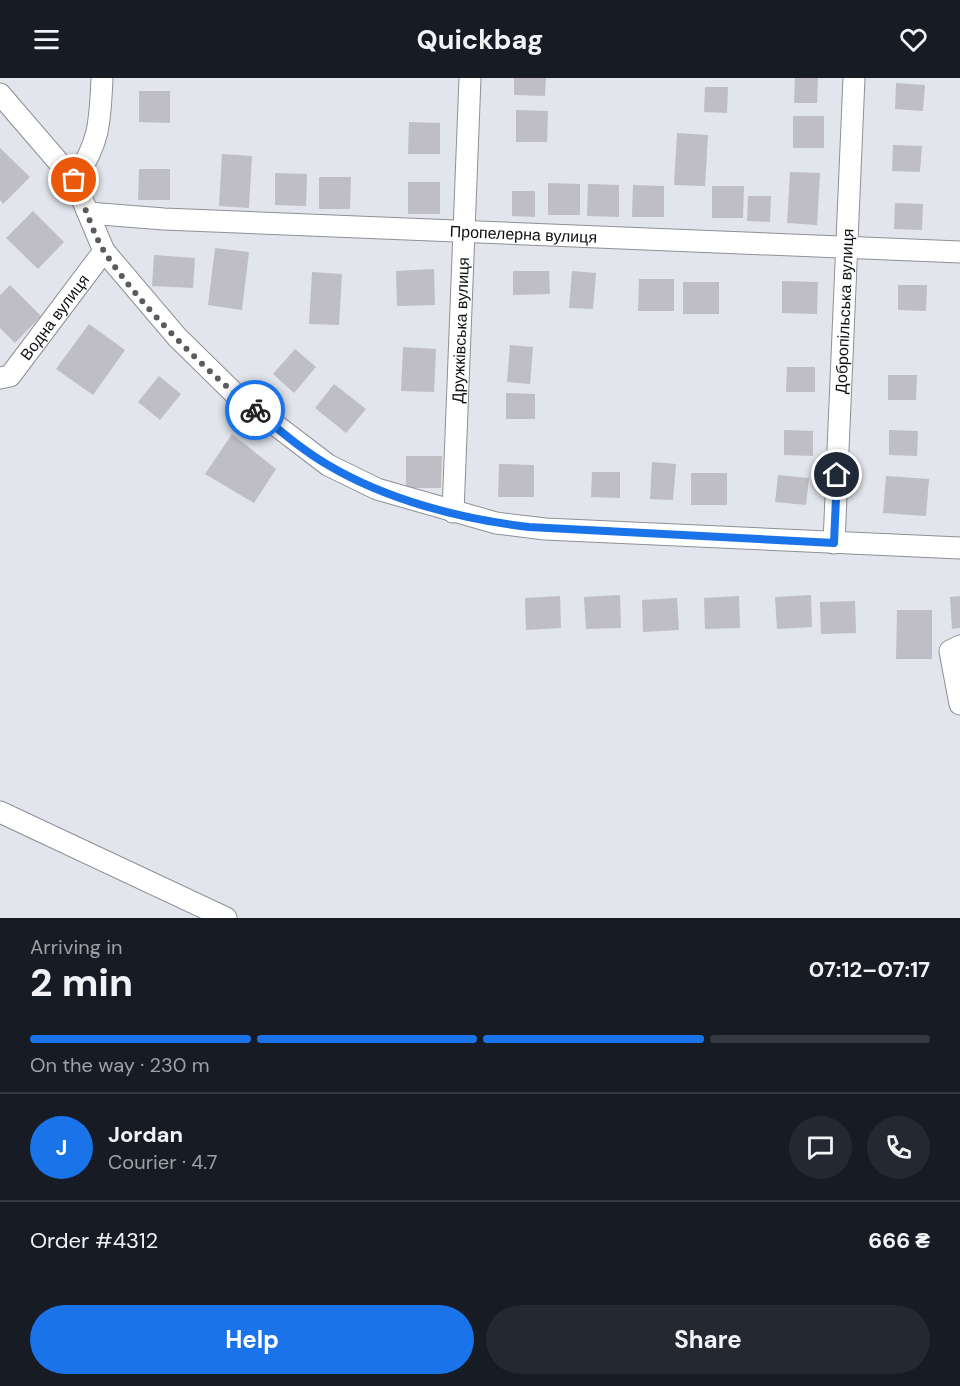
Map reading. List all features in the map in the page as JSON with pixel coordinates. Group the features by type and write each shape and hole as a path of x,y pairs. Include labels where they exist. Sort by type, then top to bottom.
{"street":[{"path":"74,180 91,156 99,125 102,78"},
{"name":"Дружківська вулиця","path":"453,513 470,78"},
{"name":"Добропільська вулиця","path":"834,543 854,78"},
{"path":"0,94 74,180 104,251 177,337 235,394 286,435 328,465 377,489 453,513 496,523 545,529 960,548"},
{"name":"Пропелерна вулиця","path":"88,213 164,219 960,252"},
{"name":"Водна вулиця","path":"0,378 10,376 104,251"},
{"path":"960,646 950,651 960,704"},
{"path":"0,812 226,918"}],"building":[{"path":"514,78 546,78 545,96 514,95"},
{"path":"795,78 818,78 817,103 794,103"},
{"path":"896,83 925,85 923,111 895,109"},
{"path":"705,87 728,87 727,113 704,112"},
{"path":"139,91 170,91 170,123 139,122"},
{"path":"516,110 548,111 547,142 516,142"},
{"path":"793,116 824,116 824,148 793,148"},
{"path":"409,122 440,123 440,154 408,154"},
{"path":"677,133 708,135 705,186 674,185"},
{"path":"893,145 922,146 920,172 892,171"},
{"path":"0,148 30,177 3,204 0,200"},
{"path":"222,154 252,156 249,208 219,206"},
{"path":"139,169 170,169 170,200 138,200"},
{"path":"790,172 820,173 817,225 787,223"},
{"path":"275,173 307,174 306,206 275,205"},
{"path":"319,177 351,177 350,209 319,209"},
{"path":"408,182 440,182 440,214 408,214"},
{"path":"548,183 580,184 580,215 548,215"},
{"path":"588,184 619,185 619,217 587,216"},
{"path":"633,185 664,186 664,217 632,217"},
{"path":"712,186 744,186 743,218 712,218"},
{"path":"512,191 535,191 535,217 512,216"},
{"path":"748,196 771,196 770,222 747,221"},
{"path":"895,203 923,204 922,230 894,229"},
{"path":"33,211 64,242 38,269 6,238"},
{"path":"215,248 249,252 242,310 208,305"},
{"path":"154,255 195,258 193,288 152,286"},
{"path":"434,269 435,305 397,306 396,271"},
{"path":"513,271 549,271 550,294 513,295"},
{"path":"572,271 596,273 593,309 569,308"},
{"path":"312,272 342,274 339,325 309,324"},
{"path":"639,279 674,279 674,311 638,311"},
{"path":"782,281 818,282 817,314 782,313"},
{"path":"683,282 719,282 719,314 683,314"},
{"path":"10,285 41,316 15,343 0,328 0,295"},
{"path":"898,285 927,285 926,311 898,310"},
{"path":"89,324 125,350 93,395 56,369"},
{"path":"510,345 533,347 530,384 507,382"},
{"path":"403,347 436,349 434,392 401,391"},
{"path":"295,349 316,367 294,393 273,374"},
{"path":"787,367 815,367 815,392 786,392"},
{"path":"888,375 917,375 916,400 888,400"},
{"path":"159,376 181,394 160,420 138,402"},
{"path":"334,384 366,409 346,433 315,408"},
{"path":"506,393 535,394 535,419 506,419"},
{"path":"784,430 813,431 813,456 784,455"},
{"path":"889,430 918,431 917,456 889,455"},
{"path":"232,434 276,469 254,503 205,474"},
{"path":"406,456 442,456 441,488 406,488"},
{"path":"652,462 676,464 673,500 650,499"},
{"path":"499,464 534,465 534,497 498,497"},
{"path":"592,472 620,472 620,498 591,497"},
{"path":"691,473 727,473 727,505 691,505"},
{"path":"778,475 809,478 806,505 775,502"},
{"path":"886,476 929,479 926,516 883,513"},
{"path":"620,595 621,628 586,629 584,597"},
{"path":"811,595 812,627 777,629 775,597"},
{"path":"560,596 561,628 526,630 525,598"},
{"path":"739,596 740,628 705,629 704,598"},
{"path":"960,596 960,628 952,629 950,597"},
{"path":"677,598 679,630 643,632 642,600"},
{"path":"855,601 856,633 821,634 820,602"},
{"path":"897,610 932,610 932,659 896,659"}],"way so far":[{"path":"74,180 104,251 115,265 177,337 235,394 255,410"}],"route":[{"path":"255,410 328,465 377,489 453,513 496,523 545,529 834,543 837,475"}]}
